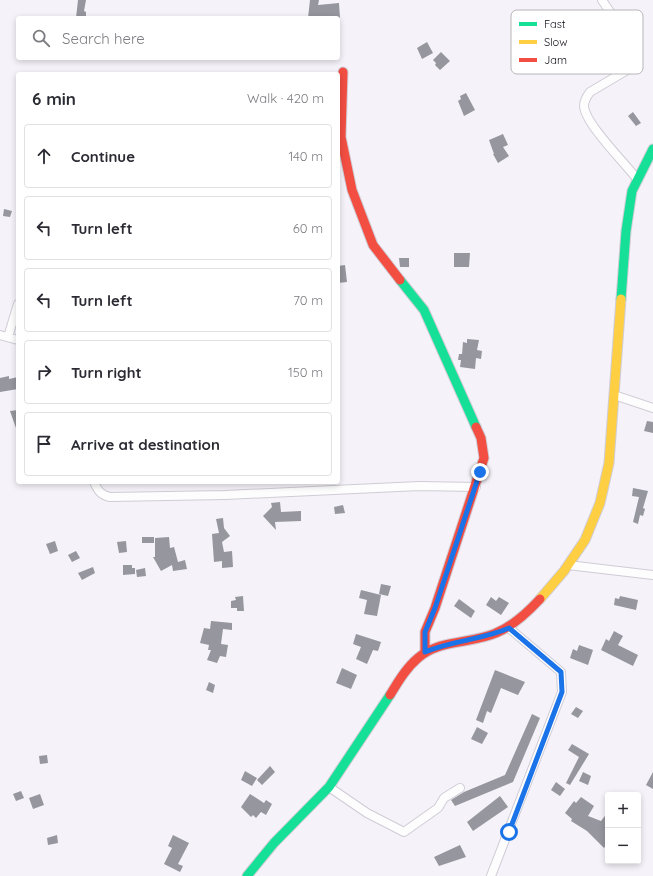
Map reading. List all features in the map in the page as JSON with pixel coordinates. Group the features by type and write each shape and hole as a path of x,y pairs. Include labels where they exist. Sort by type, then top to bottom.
{"street":[{"path":"602,0 609,10"},
{"path":"343,72 341,137 352,190 373,245 424,310 482,438 484,458 476,487 435,608 425,632 425,652"},
{"path":"620,74 590,92 586,98 584,106 589,118 600,134 637,179"},
{"path":"247,876 274,843 329,787 408,667 425,652 441,645 481,638 509,628 532,608 568,565 591,529 603,497 609,463 626,231 632,191 653,149"},
{"path":"16,309 4,336 16,339"},
{"path":"614,395 653,408"},
{"path":"95,484 98,491 110,497 225,495 419,486 476,487"},
{"path":"568,565 653,575"},
{"path":"491,876 562,692 561,672 509,628"},
{"path":"329,787 367,813 404,832 438,808 444,798 460,788"}],"building":[{"path":"78,0 86,0 84,11 86,12 86,16 76,16"},
{"path":"310,0 319,0 318,5 339,3 340,16 308,16"},
{"path":"427,42 433,53 422,59 417,48"},
{"path":"441,52 450,61 440,70 435,65 436,63 433,60"},
{"path":"466,93 475,110 464,116 458,101 461,99 460,96"},
{"path":"633,112 641,123 636,126 628,116"},
{"path":"503,134 508,145 503,147 509,156 498,163 493,154 489,140"},
{"path":"4,209 12,211 10,217 3,216"},
{"path":"454,253 470,253 469,267 454,267"},
{"path":"399,258 409,258 409,267 400,267"},
{"path":"345,265 347,282 340,283 340,266"},
{"path":"467,339 479,340 477,350 482,351 481,359 476,358 475,369 460,367 461,360 458,360 459,354 462,354 463,342 467,343"},
{"path":"9,376 9,379 16,377 16,389 0,392 0,378"},
{"path":"16,410 16,428 10,411"},
{"path":"647,421 653,422 653,433 644,431"},
{"path":"633,488 648,491 643,508 645,509 643,516 640,515 638,524 633,522 639,497 632,496"},
{"path":"280,502 281,512 301,511 301,521 275,522 276,530 263,516 272,507 271,503"},
{"path":"343,505 345,513 335,514 334,507"},
{"path":"223,518 224,528 230,536 222,542 224,552 232,551 233,567 222,568 222,561 214,562 212,534 219,533 216,519"},
{"path":"142,537 154,537 154,543 142,543"},
{"path":"169,537 170,548 174,547 178,562 185,560 187,569 173,571 172,565 161,571 153,557 155,557 155,538"},
{"path":"55,541 58,551 50,554 46,544"},
{"path":"126,541 127,552 119,553 117,542"},
{"path":"76,551 80,558 72,562 68,555"},
{"path":"123,565 132,565 132,568 135,568 135,574 123,575"},
{"path":"93,567 95,573 82,580 78,573"},
{"path":"145,568 146,576 137,577 136,570"},
{"path":"381,584 391,586 388,596 379,594"},
{"path":"361,590 381,595 377,616 364,614 367,600 359,598"},
{"path":"243,596 244,611 237,611 237,608 231,608 231,601 236,600 235,597"},
{"path":"620,596 638,600 636,610 614,605 615,598 619,599"},
{"path":"491,597 496,601 499,597 509,603 501,615 486,605"},
{"path":"459,599 475,611 471,618 454,606"},
{"path":"211,621 232,623 232,630 223,629 221,644 228,645 226,657 220,656 217,663 207,660 211,650 208,650 209,645 200,643 204,628 210,629"},
{"path":"614,631 623,636 618,645 638,655 633,666 601,650 606,639 609,641"},
{"path":"356,634 381,642 378,651 373,650 367,664 356,659 361,647 353,644"},
{"path":"579,645 593,650 588,665 570,658 573,649 577,651"},
{"path":"342,668 357,675 351,689 336,683"},
{"path":"495,670 525,682 518,695 501,688 491,713 487,711 483,723 476,720"},
{"path":"209,682 215,685 213,693 206,690"},
{"path":"576,707 583,711 578,718 571,714"},
{"path":"532,714 540,718 513,782 455,806 451,800 464,792 505,775"},
{"path":"477,727 488,733 482,744 471,739"},
{"path":"572,744 589,754 570,785 566,783 579,757 568,750"},
{"path":"47,755 48,763 40,764 39,756"},
{"path":"270,766 275,772 262,785 257,780"},
{"path":"245,771 257,778 252,786 241,780"},
{"path":"583,772 591,776 588,785 579,781"},
{"path":"653,772 653,789 646,785"},
{"path":"556,782 565,789 560,796 551,790"},
{"path":"21,791 24,798 16,801 13,794"},
{"path":"40,794 44,805 33,809 29,798"},
{"path":"250,794 264,803 266,800 272,804 266,815 261,812 256,818 253,815 251,817 241,807"},
{"path":"500,796 508,807 473,831 467,822"},
{"path":"581,797 594,806 588,816 601,821 605,816 604,848 587,831 571,821 572,819 565,813 574,801 576,803"},
{"path":"57,835 58,843 48,845 47,838"},
{"path":"173,835 189,843 178,864 183,866 180,872 164,864 172,848 168,846"},
{"path":"460,845 466,857 439,866 434,857"}],"traffic: fast":[{"path":"621,299 626,231 632,191 653,149"},
{"path":"400,280 424,310 476,427"},
{"path":"247,876 274,843 329,787 390,695"}],"traffic: slow":[{"path":"540,599 564,571 585,540 600,503 609,463 621,299"}],"traffic: jam":[{"path":"343,72 341,137 352,190 373,245 400,280"},
{"path":"425,652 425,632 435,608 484,458 481,438 476,427"},
{"path":"390,695 402,675 418,658 427,652 446,645 496,633 508,627 520,618 540,599"}],"route":[{"path":"480,472 435,608 425,632 425,652 441,645 459,640 481,638 509,628 561,672 562,692 509,832"}]}
